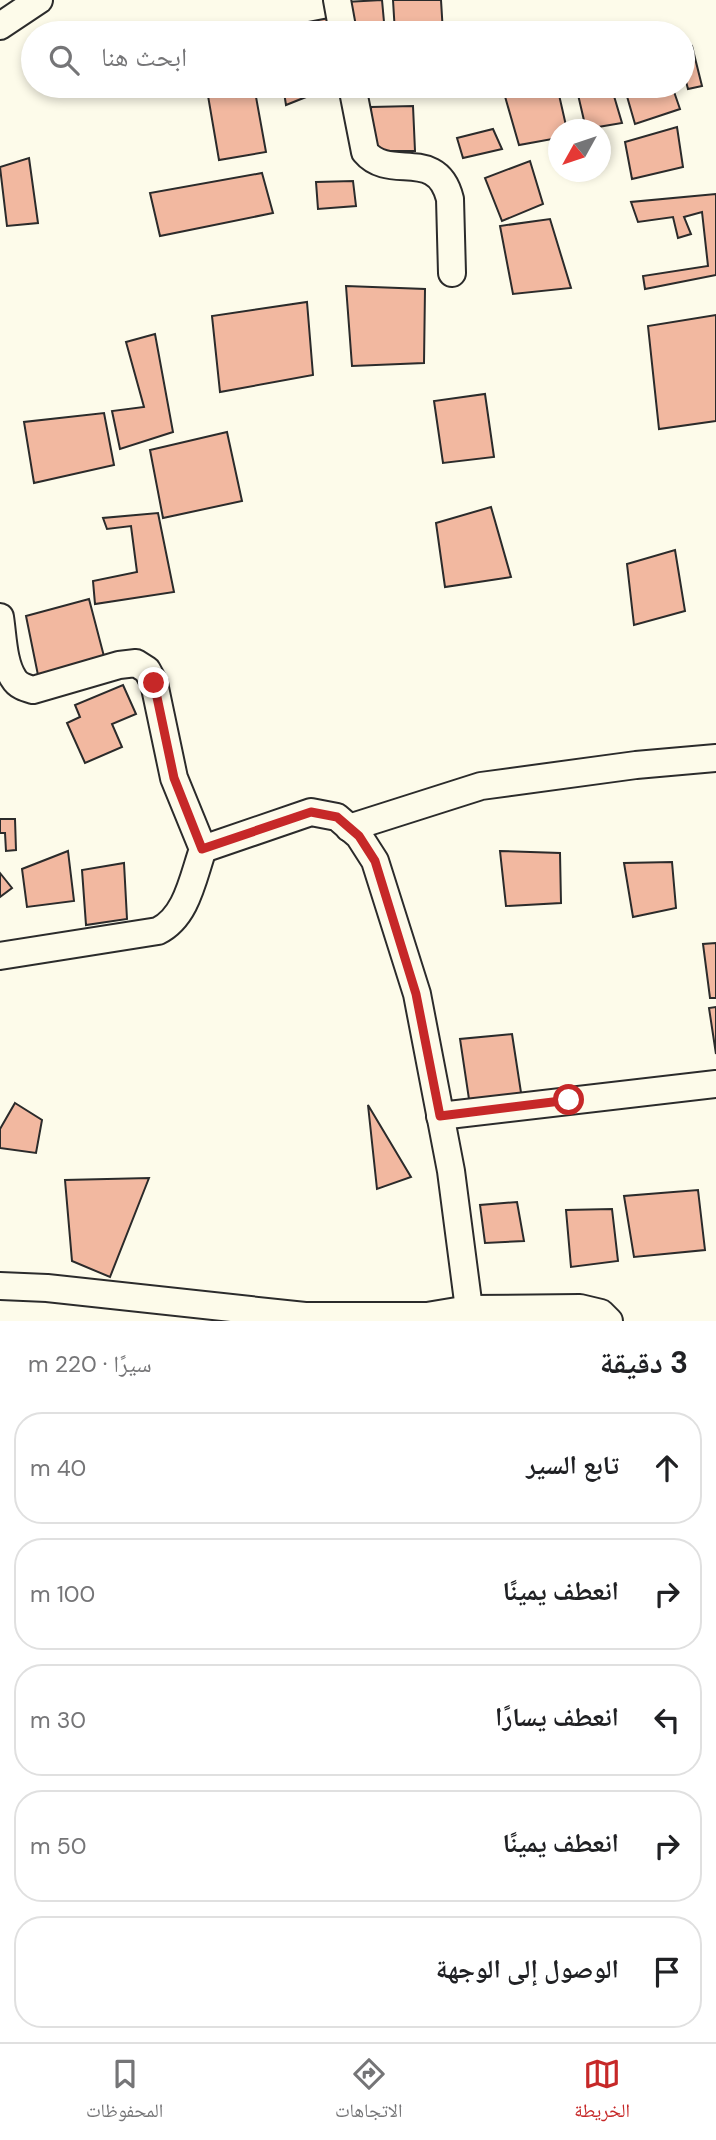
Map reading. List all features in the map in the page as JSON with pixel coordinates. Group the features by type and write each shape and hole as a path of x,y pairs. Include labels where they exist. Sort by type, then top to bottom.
{"street":[{"path":"0,26 39,0"},
{"path":"337,0 341,21"},
{"path":"354,98 365,152 372,160 381,165 417,166 439,178 447,188 450,199 452,273"},
{"path":"0,617 8,663 14,679 22,687 33,690 119,665 136,663 147,670 154,683 174,778 202,849 178,916 170,925 158,931 0,956"},
{"path":"349,828 481,786 636,765 716,758"},
{"path":"202,849 311,812 337,817 359,836 375,861 416,994 451,1171 468,1309"},
{"path":"440,1116 716,1084"},
{"path":"0,1286 47,1288 305,1315 427,1316 468,1309 580,1308 601,1313 609,1321"}],"building":[{"path":"382,0 384,21 349,21 345,2"},
{"path":"393,0 441,0 442,21 394,21"},
{"path":"695,58 702,86 695,88"},
{"path":"208,98 256,98 266,152 219,160"},
{"path":"285,98 304,98 286,105"},
{"path":"505,98 560,98 564,119 548,119 548,140 519,145"},
{"path":"579,98 615,98 622,123 611,125 611,119 584,119"},
{"path":"627,98 676,98 680,109 635,124"},
{"path":"413,106 415,151 372,151 371,107"},
{"path":"677,127 683,167 632,179 625,142"},
{"path":"493,129 502,149 463,158 457,138"},
{"path":"29,158 38,223 7,226 0,167"},
{"path":"530,161 543,204 502,221 485,178"},
{"path":"262,173 273,213 160,236 150,193"},
{"path":"353,181 356,206 318,209 316,182"},
{"path":"716,194 716,275 645,289 643,276 708,266 702,212 684,217 691,234 678,238 673,217 638,222 631,202"},
{"path":"550,219 571,288 513,294 500,226"},
{"path":"346,286 425,289 424,363 352,366"},
{"path":"307,302 313,375 220,392 212,316"},
{"path":"716,315 716,421 659,429 648,326"},
{"path":"155,334 173,432 120,449 112,411 144,407 126,342"},
{"path":"485,394 494,457 443,463 434,401"},
{"path":"104,413 114,465 34,483 24,422"},
{"path":"227,432 242,501 163,518 150,450"},
{"path":"491,507 511,577 445,587 436,523"},
{"path":"158,513 174,592 95,604 93,581 137,572 131,526 107,529 103,518"},
{"path":"675,550 685,611 634,625 627,564"},
{"path":"89,599 106,664 39,680 26,616"},
{"path":"123,685 136,714 112,724 122,747 85,763 67,723 80,717 75,705"},
{"path":"0,819 15,819 16,850 6,851 5,833 0,833"},
{"path":"68,851 74,901 27,907 22,869"},
{"path":"500,851 560,853 561,903 506,906"},
{"path":"672,862 676,908 633,917 624,863"},
{"path":"124,863 127,919 86,925 82,870"},
{"path":"0,873 12,888 0,897"},
{"path":"716,943 716,998 710,998 703,944"},
{"path":"716,1007 716,1054 709,1008"},
{"path":"512,1034 522,1099 470,1106 460,1039"},
{"path":"15,1103 42,1120 36,1153 0,1148 0,1129"},
{"path":"368,1105 411,1177 377,1189"},
{"path":"149,1178 110,1277 72,1261 65,1180"},
{"path":"698,1190 705,1250 634,1257 624,1196"},
{"path":"517,1202 524,1241 485,1243 480,1205"},
{"path":"612,1209 618,1261 571,1267 566,1210"}],"route":[{"path":"154,683 174,778 202,849 311,812 337,817 359,836 375,861 416,994 440,1116 569,1100"}]}
